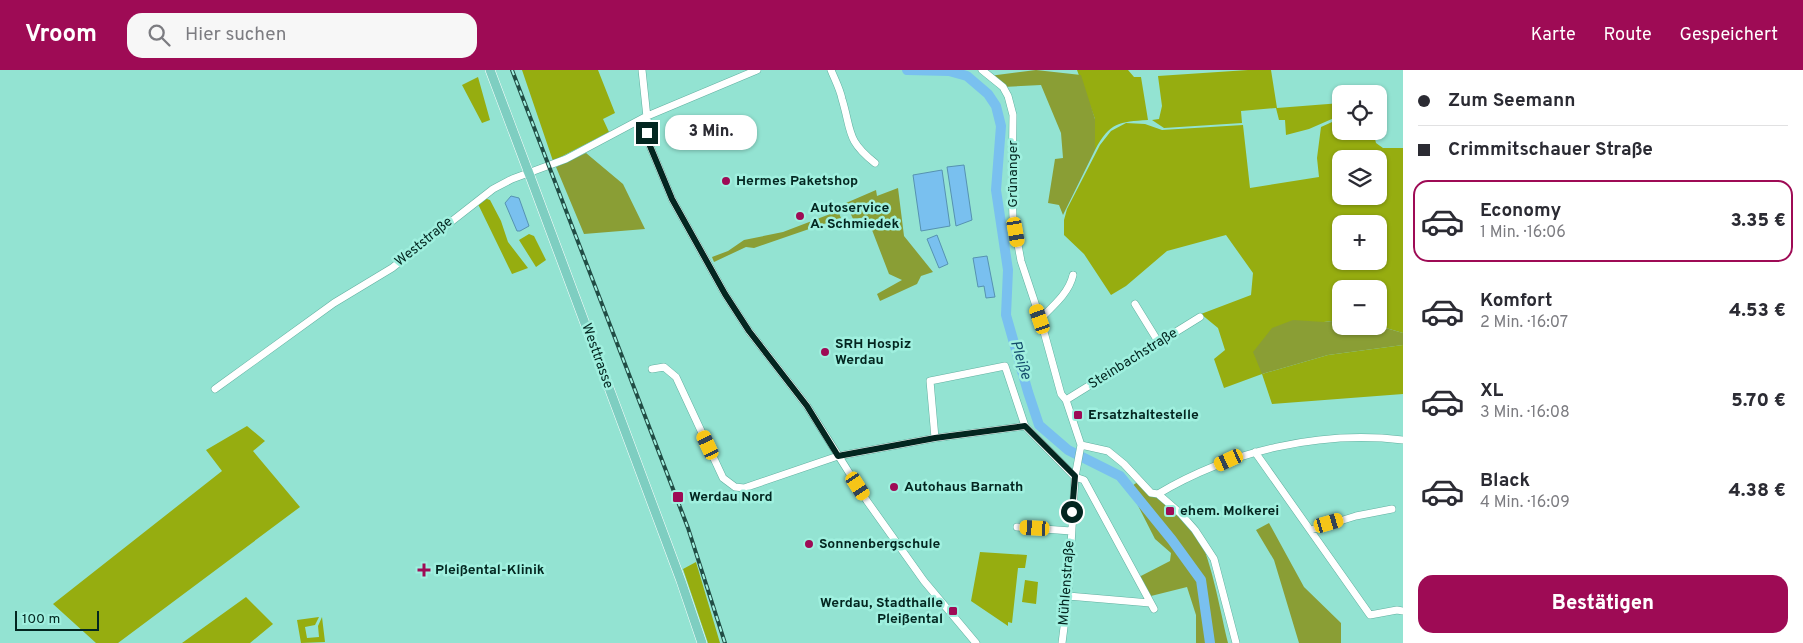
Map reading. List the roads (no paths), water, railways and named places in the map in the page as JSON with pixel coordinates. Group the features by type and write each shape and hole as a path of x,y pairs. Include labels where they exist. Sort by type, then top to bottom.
{"main road":[{"name":"Westtrasse","path":"490,70 659,520 702,643"}],"street":[{"path":"642,70 645,117 650,146 672,199 697,247 730,302 807,406 838,456 924,581 976,643"},
{"name":"Weststraße","path":"215,389 334,304 392,268 493,189 512,179 566,159 645,117 757,70"},
{"path":"831,70 842,99 852,139 859,150 876,163"},
{"name":"Grünanger","path":"982,70 1003,87 1008,96 1013,114 1013,218 1020,261 1040,319 1061,394 1066,400 1081,448"},
{"path":"1040,319 1064,294 1070,285 1073,275"},
{"path":"1135,304 1159,343"},
{"name":"Steinbachstraße","path":"1066,400 1200,317"},
{"path":"935,438 930,381 1005,366 1025,426 1075,476 1084,480 1152,606 1068,596"},
{"path":"652,369 664,367 676,377 723,478 736,487 755,486 838,456 935,438 1025,426"},
{"path":"1158,494 1175,484 1229,460 1255,452 1340,437 1403,440"},
{"path":"1081,448 1108,451 1124,464 1151,493 1158,494 1189,524 1214,559 1236,643"},
{"name":"Mühlenstraße","path":"1062,643 1068,596 1075,476 1081,448"},
{"path":"1255,452 1370,615 1397,610 1403,611"},
{"path":"1311,530 1356,516 1392,508"},
{"path":"1017,527 1071,530"}],"water":[{"path":"964,165 972,220 956,226 947,167"},
{"path":"942,170 950,226 921,231 913,175"},
{"path":"511,196 519,198 529,226 520,231 517,231 505,203"},
{"path":"937,235 948,264 939,268 927,239"},
{"path":"987,256 995,297 986,298 984,286 978,287 973,258"}],"waterway":[{"name":"Pleiße","path":"907,70 949,71 967,76 988,94 996,106 1001,126 996,190 1008,270 1006,315 1039,425 1068,450 1120,476 1172,540 1201,580 1210,643"}],"railway":[{"path":"512,70 688,528 725,643"}],"place":[{"name":"Hermes Paketshop","path":"726,181"},
{"name":"Autoservice A. Schmiedek","path":"800,216"},
{"name":"SRH Hospiz Werdau","path":"825,352"},
{"name":"Ersatzhaltestelle","path":"1078,415"},
{"name":"Autohaus Barnath","path":"894,487"},
{"name":"Werdau Nord","path":"678,497"},
{"name":"ehem. Molkerei","path":"1170,511"},
{"name":"Sonnenbergschule","path":"809,544"},
{"name":"Pleißental-Klinik","path":"424,570"},
{"name":"Werdau, Stadthalle Pleißental","path":"953,611"}]}
